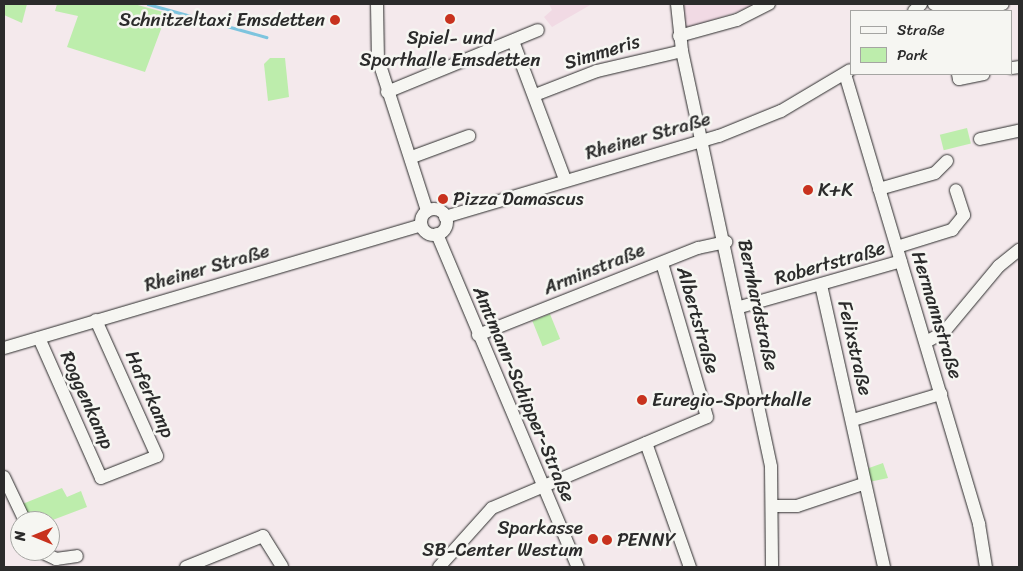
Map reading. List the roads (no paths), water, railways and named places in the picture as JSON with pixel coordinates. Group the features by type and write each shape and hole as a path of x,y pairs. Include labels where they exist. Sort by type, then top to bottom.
{"street":[{"path":"377,4 376,43 388,92 412,157 427,211 422,225 427,233 437,234 445,227 445,217 438,210 427,211"},
{"name":"Bernhardstraße","path":"677,4 682,51 704,140 740,306 771,467 773,506 772,567"},
{"path":"679,36 737,20 769,4"},
{"path":"958,10 1003,4"},
{"path":"388,92 538,30"},
{"path":"513,41 535,95 565,179"},
{"name":"Simmeris","path":"535,95 598,71 682,51"},
{"name":"Rheiner Straße","path":"445,217 565,179 704,140 781,112 848,71"},
{"name":"Hermannstraße","path":"848,71 879,189 979,524 986,567"},
{"path":"958,75 959,79 979,75"},
{"path":"980,139 1019,131"},
{"path":"412,157 469,136"},
{"path":"879,189 934,173 947,161"},
{"path":"897,247 952,230 964,215 956,190"},
{"name":"Rheiner Straße","path":"4,348 422,225"},
{"name":"Amtmann-Schipper-Straße","path":"437,234 542,488 578,567"},
{"name":"Arminstraße","path":"478,336 662,263 726,242"},
{"path":"926,342 944,332 999,266 1019,250"},
{"name":"Robertstraße","path":"740,306 821,285 901,261"},
{"name":"Albertstraße","path":"439,567 492,508 707,417 662,263"},
{"name":"Felixstraße","path":"821,285 853,420 863,484 884,567"},
{"name":"Haferkamp","path":"96,320 157,456 101,478"},
{"name":"Roggenkamp","path":"39,338 101,478"},
{"name":"Felixstraße","path":"853,420 941,394"},
{"path":"646,443 690,567"},
{"path":"4,477 20,511"},
{"path":"773,506 797,506 863,484"},
{"path":"186,567 263,536 282,567"},
{"path":"60,558 77,556"}],"waterway":[{"path":"148,4 266,37"}],"place":[{"name":"Spiel- und Sporthalle Emsdetten","path":"450,19"},
{"name":"Schnitzeltaxi Emsdetten","path":"335,20"},
{"name":"K+K","path":"808,190"},
{"name":"Pizza Damascus","path":"443,199"},
{"name":"Euregio-Sporthalle","path":"642,400"},
{"name":"Sparkasse SB-Center Westum","path":"593,539"},
{"name":"PENNY","path":"607,540"}]}
